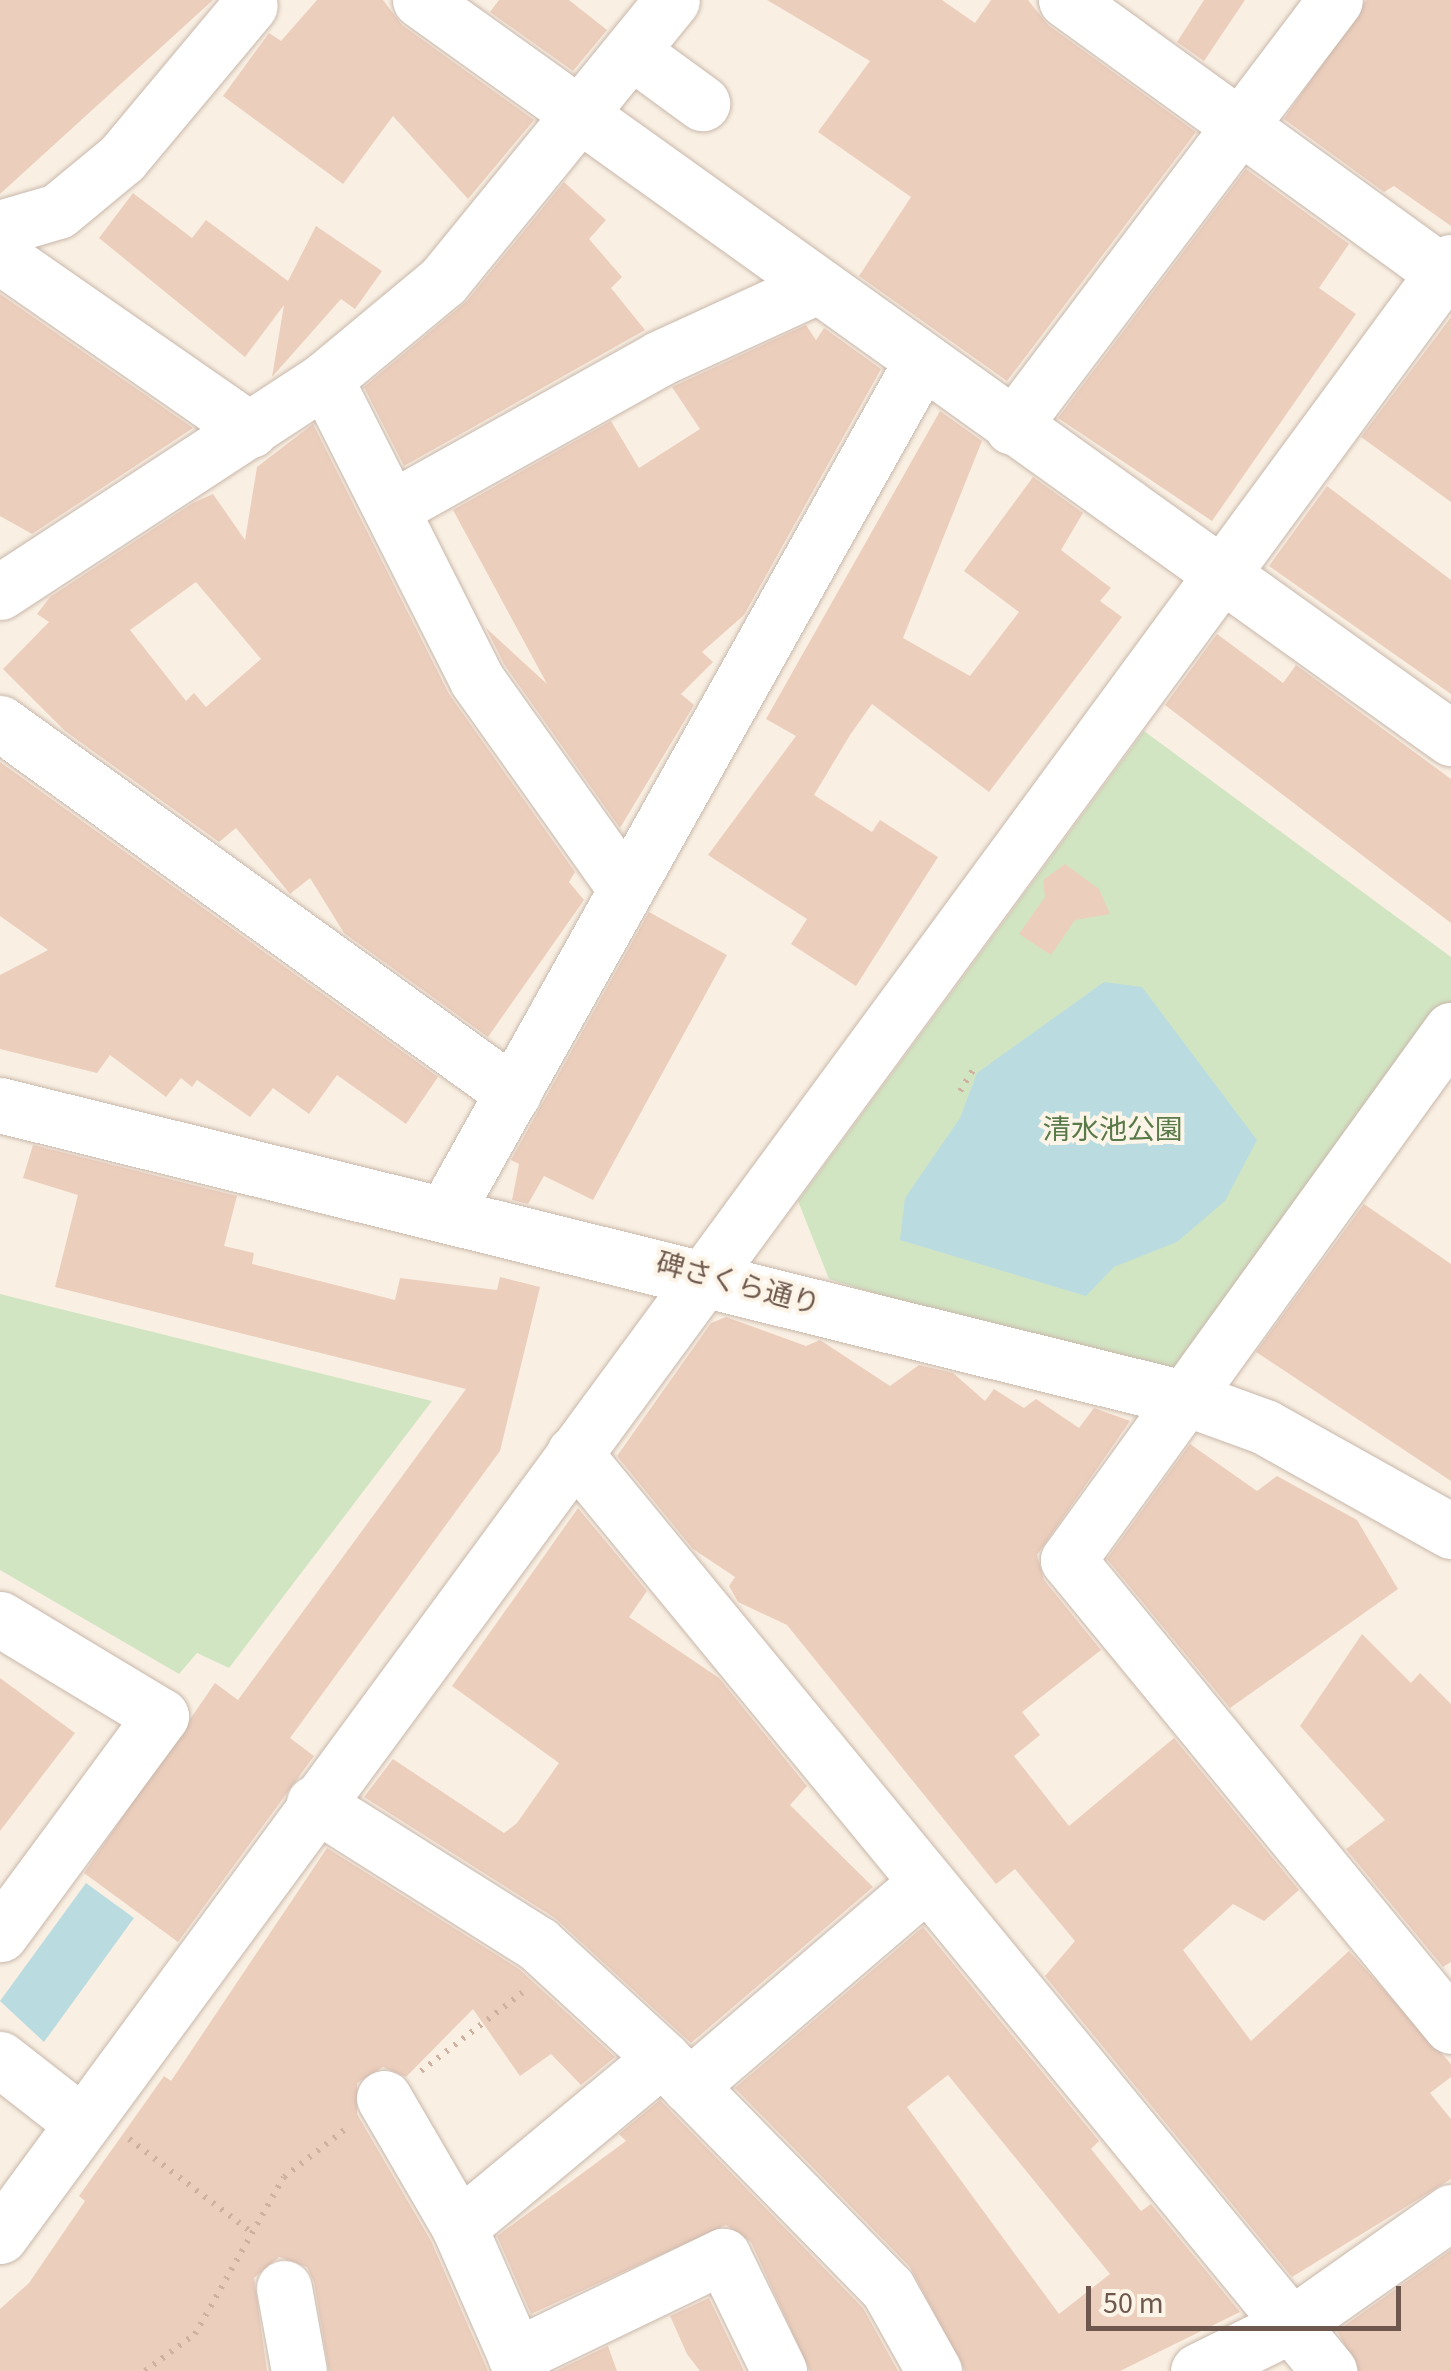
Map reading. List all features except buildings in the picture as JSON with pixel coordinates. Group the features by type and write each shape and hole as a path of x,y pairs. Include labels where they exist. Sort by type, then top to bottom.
{"street":[{"path":"420,0 815,287 1451,738"},
{"path":"0,2236 574,1453 711,1278 1448,271 1066,0"},
{"path":"1012,427 1245,127 1335,0"},
{"path":"0,228 58,211 122,158 250,5"},
{"path":"0,592 325,380 443,281 582,118 652,26 712,89"},
{"path":"0,256 250,430"},
{"path":"392,508 660,358 815,287"},
{"path":"448,1210 921,362"},
{"path":"325,380 477,680 626,890"},
{"path":"0,723 514,1093"},
{"path":"1451,1030 1192,1400 1068,1560 1451,2026"},
{"name":"碑さくら通り","path":"0,1106 448,1210 1192,1400 1265,1427 1451,1531"},
{"path":"574,1453 1329,2371"},
{"path":"0,1620 162,1716 0,1934"},
{"path":"314,1804 560,1964 676,2072 888,2289 934,2371"},
{"path":"459,2226 676,2072 927,1882"},
{"path":"0,2058 87,2117"},
{"path":"384,2098 459,2226 519,2364 724,2256 780,2371"},
{"path":"1198,2371 1291,2324 1451,2212"},
{"path":"284,2288 299,2371"}],"path":[{"path":"960,1091 974,1068"},
{"path":"145,2371 196,2334 284,2177 560,1964"},
{"path":"87,2117 251,2232"}],"green space":[{"name":"清水池公園","path":"1144,731 1451,957 1451,1012 1189,1391 829,1279 798,1201"},
{"path":"0,1294 432,1401 229,1668 197,1653 179,1674 0,1570"}],"water":[{"path":"1104,982 1142,987 1257,1140 1225,1201 1177,1242 1114,1267 1086,1296 900,1240 905,1198 960,1118 977,1073"},
{"path":"86,1883 134,1918 44,2042 0,2001"}]}
